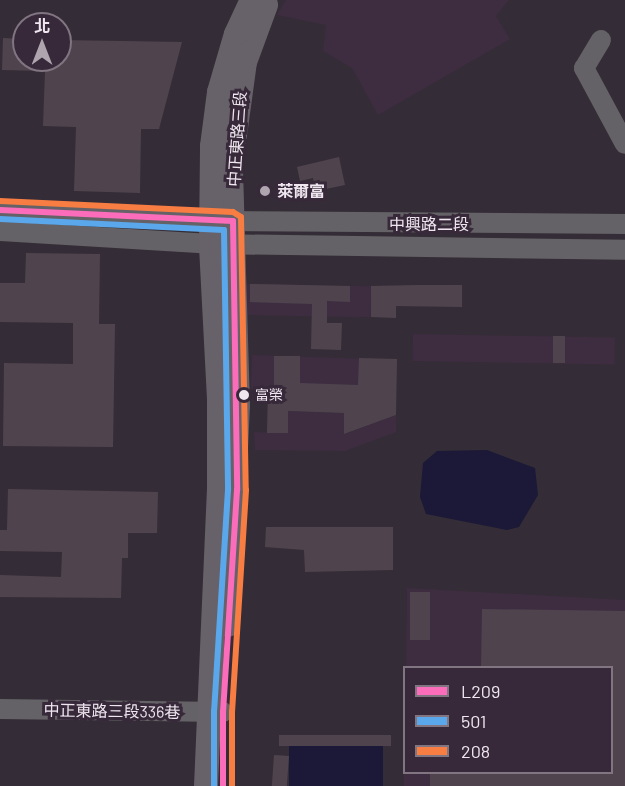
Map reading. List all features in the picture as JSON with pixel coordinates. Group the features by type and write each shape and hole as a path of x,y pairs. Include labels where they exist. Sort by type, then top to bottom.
{"main road":[{"name":"中正東路三段","path":"206,786 237,490 222,232 212,146 219,92 236,34 252,0"},
{"name":"中正東路三段","path":"222,232 235,111 245,62 268,0"},
{"name":"中正東路三段","path":"215,712 223,786"}],"street":[{"path":"601,40 588,56 584,68 625,144"},
{"path":"0,210 222,232"},
{"path":"404,247 405,224"},
{"name":"中興路二段","path":"222,232 405,224 625,224"},
{"path":"0,231 222,232"},
{"name":"中興路二段","path":"222,232 404,247 625,250"},
{"name":"中正東路三段336巷","path":"0,709 215,712"}],"shaded area":[{"path":"286,0 509,0 496,16 510,39 378,115 352,68 323,51 326,25 277,15"},
{"path":"247,284 371,286 370,317 246,315"},
{"path":"413,334 615,338 614,365 413,361"},
{"path":"252,355 397,360 396,394 251,389"},
{"path":"288,411 344,413 345,434 396,415 396,432 345,451 255,450 254,432 287,433"},
{"path":"487,450 535,468 538,495 519,527 507,530 426,514 420,497 423,463 437,451"},
{"path":"407,588 625,600 625,786 404,786 404,774 613,774 613,666 406,666"},
{"path":"289,746 383,746 383,786 289,786"}],"building":[{"path":"3,38 12,38 12,70 2,70"},
{"path":"72,40 182,42 159,129 141,129 140,193 74,191 76,127 43,126 45,72 72,72"},
{"path":"339,157 345,185 316,191 313,178 300,181 297,167"},
{"path":"26,253 100,254 99,324 115,324 113,447 3,446 4,363 73,364 73,323 0,322 0,283 25,283"},
{"path":"250,284 350,286 350,302 327,301 327,323 342,323 341,350 311,349 312,304 250,302"},
{"path":"462,285 462,307 396,306 396,318 371,317 371,286"},
{"path":"553,336 565,336 565,363 553,363"},
{"path":"274,356 300,356 300,383 358,385 359,358 397,359 396,415 344,434 344,413 288,411 288,433 267,433 268,390 274,390"},
{"path":"8,489 158,492 157,533 128,533 128,558 122,558 121,598 0,597 0,575 61,577 62,552 0,551 0,530 7,530"},
{"path":"266,527 393,527 393,570 305,572 304,550 265,547"},
{"path":"410,592 430,592 430,640 410,640"},
{"path":"482,609 625,611 625,786 430,786 430,774 613,774 613,666 481,666"},
{"path":"279,735 391,735 391,746 279,746"},
{"path":"274,755 289,756 287,786 272,786"}],"transit line":[{"name":"208","path":"0,201 233,212 241,217 246,490 232,712 232,786"},
{"name":"L209","path":"0,210 233,221 237,490 223,712 223,786"},
{"name":"501","path":"0,219 224,230 228,490 214,711 214,786"}],"place":[{"name":"萊爾富","path":"265,191"},
{"name":"富榮","path":"244,395"}]}
